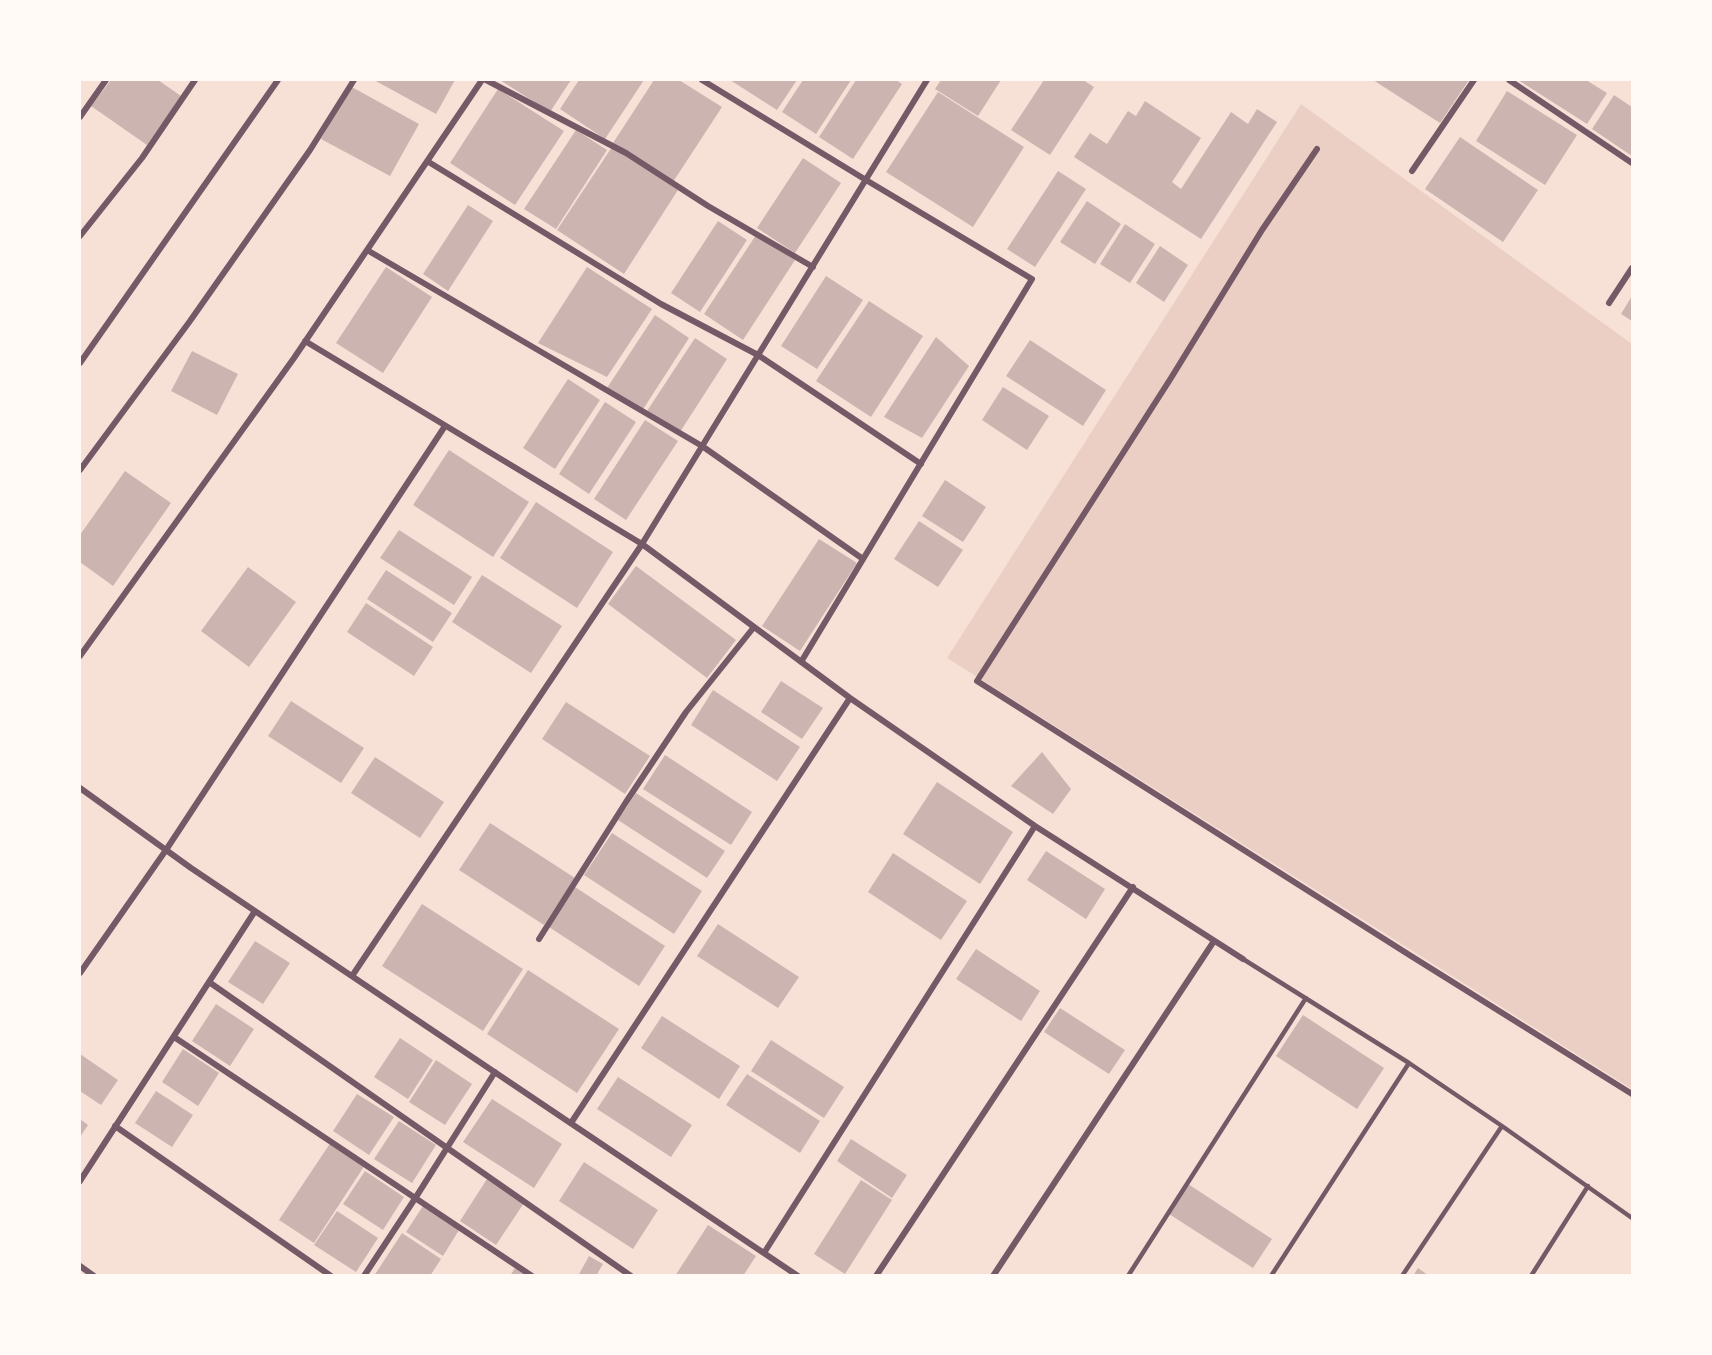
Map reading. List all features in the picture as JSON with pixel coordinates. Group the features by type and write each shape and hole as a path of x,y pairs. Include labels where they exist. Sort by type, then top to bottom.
{"street":[{"path":"80,117 106,80"},
{"path":"80,236 142,158 195,80"},
{"path":"80,363 278,80"},
{"path":"80,470 190,321 297,169 354,80"},
{"path":"80,656 305,341 484,80 626,153 708,206 813,267"},
{"path":"702,80 1032,279 801,662"},
{"path":"352,976 642,544 927,80"},
{"path":"1412,171 1474,80"},
{"path":"1509,80 1632,163"},
{"path":"1317,148 1262,230 1171,378 977,681 1632,1094"},
{"path":"427,161 661,304 758,355 921,464"},
{"path":"367,250 702,447 863,560"},
{"path":"1609,303 1632,268"},
{"path":"305,341 642,544 850,698 1035,826 1243,959"},
{"path":"80,974 166,850 445,426"},
{"path":"539,939 686,712 754,627"},
{"path":"571,1123 850,698"},
{"path":"80,788 255,911 798,1275"},
{"path":"764,1253 1035,826"},
{"path":"876,1275 1133,887"},
{"path":"80,1181 255,911"},
{"path":"993,1275 1214,941"},
{"path":"209,982 632,1275"},
{"path":"174,1037 532,1275"},
{"path":"364,1275 495,1072"},
{"path":"115,1126 331,1275"},
{"path":"80,1266 94,1275"}],"lane":[{"path":"1243,959 1409,1064 1502,1126 1632,1218"},
{"path":"1128,1275 1306,998"},
{"path":"1271,1275 1409,1064"},
{"path":"1402,1275 1502,1126"},
{"path":"1531,1275 1588,1186"}],"shaded area":[{"path":"1301,104 1632,344 1632,1089 947,658"}],"building":[{"path":"111,80 158,80 181,96 147,145 91,106"},
{"path":"374,80 455,80 436,114"},
{"path":"500,80 571,80 550,112"},
{"path":"579,80 644,80 605,139 560,109"},
{"path":"654,80 679,80 722,107 673,182 613,143"},
{"path":"730,80 797,80 777,110"},
{"path":"803,80 851,80 816,134 782,112"},
{"path":"856,80 896,80 902,84 853,159 819,137"},
{"path":"941,80 1001,80 978,116 935,89"},
{"path":"1044,80 1083,80 1094,87 1050,155 1011,130"},
{"path":"1373,80 1469,80 1440,123"},
{"path":"1518,80 1586,80 1607,93 1587,124"},
{"path":"350,86 419,124 390,176 321,139"},
{"path":"498,89 564,131 515,205 450,163"},
{"path":"1507,91 1577,135 1545,185 1476,141"},
{"path":"938,92 1024,147 973,227 886,172"},
{"path":"1614,95 1632,107 1632,156 1592,129"},
{"path":"1145,101 1201,138 1172,182 1181,189 1231,112 1248,124 1257,109 1277,122 1201,239 1074,157 1090,133 1107,144 1128,111 1136,116"},
{"path":"576,130 607,150 556,229 524,209"},
{"path":"1460,137 1538,190 1503,242 1425,189"},
{"path":"612,147 678,190 624,274 557,230"},
{"path":"803,158 841,183 795,253 757,228"},
{"path":"1058,171 1086,189 1035,267 1007,249"},
{"path":"1087,201 1121,224 1095,264 1060,242"},
{"path":"468,205 493,221 448,291 423,274"},
{"path":"718,221 747,240 700,312 671,293"},
{"path":"1125,224 1155,244 1130,283 1100,264"},
{"path":"756,235 795,260 743,340 704,314"},
{"path":"1160,246 1188,265 1164,302 1136,283"},
{"path":"386,267 432,297 383,373 336,343"},
{"path":"587,267 652,309 607,377 538,343"},
{"path":"826,276 863,300 817,369 781,346"},
{"path":"1632,296 1632,321 1621,314"},
{"path":"869,301 923,336 871,417 816,381"},
{"path":"655,315 689,338 642,411 607,388"},
{"path":"936,337 969,366 922,438 884,417"},
{"path":"695,338 727,359 680,432 647,411"},
{"path":"1030,340 1106,390 1083,426 1006,376"},
{"path":"192,351 238,374 217,415 171,391"},
{"path":"568,379 600,400 555,469 523,448"},
{"path":"1003,387 1049,416 1027,450 982,420"},
{"path":"605,402 636,422 589,494 559,474"},
{"path":"645,420 678,441 626,520 594,499"},
{"path":"449,450 529,502 493,557 413,505"},
{"path":"125,471 171,503 113,586 80,562 80,535"},
{"path":"945,480 986,507 963,542 922,516"},
{"path":"536,502 613,552 577,608 500,558"},
{"path":"919,521 963,550 938,587 894,559"},
{"path":"399,530 472,577 454,605 380,558"},
{"path":"819,539 857,563 800,651 762,626"},
{"path":"636,566 736,640 707,678 608,604"},
{"path":"248,567 296,602 249,667 201,631"},
{"path":"386,570 452,613 433,642 367,599"},
{"path":"482,575 562,626 531,673 452,622"},
{"path":"366,603 433,647 414,676 347,632"},
{"path":"781,681 823,708 802,739 761,712"},
{"path":"713,690 800,747 777,781 691,725"},
{"path":"291,701 364,748 341,783 268,736"},
{"path":"566,702 650,756 625,794 542,739"},
{"path":"1042,752 1071,789 1053,814 1011,786"},
{"path":"665,755 752,812 731,845 643,789"},
{"path":"375,757 444,802 420,838 351,793"},
{"path":"937,782 1013,832 980,884 903,834"},
{"path":"636,793 725,851 707,878 618,820"},
{"path":"490,823 575,878 544,925 459,870"},
{"path":"612,833 702,891 674,934 584,875"},
{"path":"1046,851 1105,889 1086,919 1027,880"},
{"path":"893,853 967,901 941,940 868,892"},
{"path":"575,887 665,946 639,986 549,927"},
{"path":"422,904 523,969 483,1031 382,966"},
{"path":"718,924 799,977 778,1008 697,956"},
{"path":"255,941 290,963 263,1004 228,982"},
{"path":"976,949 1040,991 1021,1021 956,979"},
{"path":"528,970 619,1029 577,1093 487,1034"},
{"path":"216,1004 254,1029 230,1066 192,1041"},
{"path":"1060,1008 1125,1050 1109,1074 1044,1032"},
{"path":"1303,1015 1384,1068 1357,1109 1276,1056"},
{"path":"662,1016 740,1066 719,1099 641,1048"},
{"path":"400,1038 433,1060 408,1099 374,1077"},
{"path":"771,1040 844,1087 824,1118 751,1071"},
{"path":"183,1049 219,1073 198,1106 162,1082"},
{"path":"80,1054 118,1080 101,1105 80,1091"},
{"path":"436,1060 472,1084 445,1125 409,1102"},
{"path":"747,1074 820,1121 800,1153 726,1105"},
{"path":"618,1077 692,1125 671,1157 597,1109"},
{"path":"156,1091 193,1115 172,1147 135,1123"},
{"path":"357,1094 394,1117 369,1155 333,1131"},
{"path":"492,1099 562,1144 534,1188 463,1142"},
{"path":"80,1119 88,1125 80,1137"},
{"path":"399,1121 436,1145 412,1183 374,1159"},
{"path":"851,1139 907,1175 892,1198 837,1161"},
{"path":"331,1142 365,1165 314,1243 279,1220"},
{"path":"584,1162 658,1210 633,1249 559,1201"},
{"path":"365,1171 404,1197 383,1230 343,1204"},
{"path":"487,1179 524,1203 496,1245 460,1221"},
{"path":"861,1180 892,1200 845,1274 814,1254"},
{"path":"1188,1184 1272,1239 1253,1268 1169,1214"},
{"path":"423,1206 459,1230 443,1256 406,1232"},
{"path":"337,1211 378,1238 356,1272 314,1245"},
{"path":"708,1225 756,1256 743,1276 675,1276"},
{"path":"402,1233 441,1259 430,1276 374,1276"},
{"path":"589,1256 603,1264 596,1276 578,1276"},
{"path":"515,1268 527,1276 510,1276"},
{"path":"1418,1268 1429,1276 1413,1276"}]}
